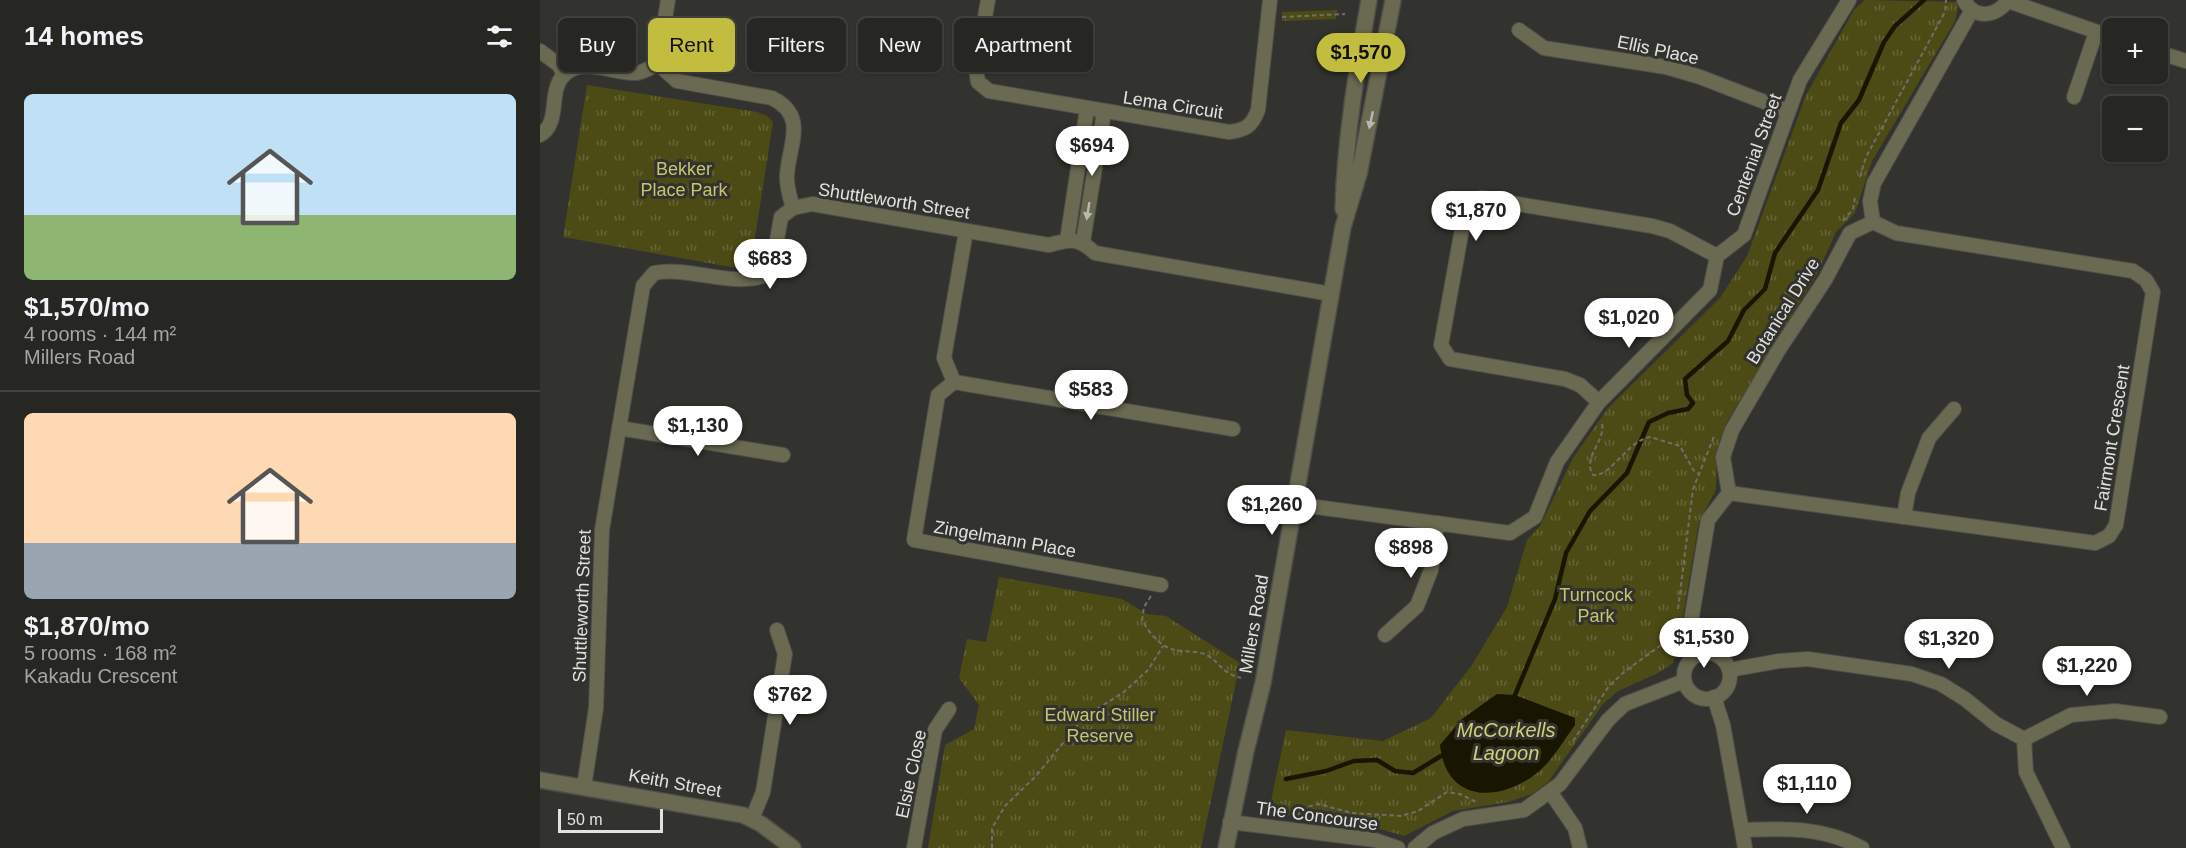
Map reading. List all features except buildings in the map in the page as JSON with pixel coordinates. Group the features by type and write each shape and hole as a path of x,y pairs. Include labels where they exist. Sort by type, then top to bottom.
{"street":[{"path":"665,18 668,0"},
{"name":"Lema Circuit","path":"988,0 976,68 978,82 989,91 1229,132 1242,131 1253,124 1258,110 1270,17 1270,0"},
{"name":"Millers Road","path":"1226,848 1263,683 1331,294 1342,227 1344,168 1358,60 1369,0"},
{"name":"Millers Road","path":"1342,227 1359,174 1393,0"},
{"name":"Centenial Street","path":"1717,256 1744,235 1800,80 1849,0"},
{"path":"1873,222 1870,201 1874,183 1968,5 1988,14 1996,12 2008,0 2102,34"},
{"name":"Ellis Place","path":"1519,30 1544,48 1666,67 1700,77 1788,111"},
{"path":"2074,97 2096,32"},
{"path":"540,51 559,65 564,75"},
{"path":"2168,55 2186,61"},
{"path":"540,135 551,124 558,84 564,75 575,68 589,67 638,73 648,68"},
{"path":"667,72 677,81 772,98 783,103 791,112 794,125 787,174 787,186 793,208"},
{"path":"1067,240 1087,109"},
{"name":"Lema Circuit","path":"1083,242 1104,112"},
{"path":"1294,504 1510,533 1535,517 1557,462 1599,402 1710,290 1717,256 1670,231 1652,226 1480,198 1466,207 1442,345 1450,359 1565,379 1580,385 1599,402"},
{"name":"Shuttleworth Street","path":"584,787 596,708 600,546 642,286 654,273 671,270 745,281 763,276 774,258 781,217 793,208 812,204 1049,245 1067,240 1083,242 1095,253 1331,294"},
{"name":"Botanical Drive","path":"1729,493 1723,457 1732,430 1778,351 1825,280 1850,233 1873,222"},
{"name":"Fairmont Crescent","path":"1729,493 2095,543 2109,536 2116,525 2153,292 2146,280 2133,271 1896,233 1873,222"},
{"path":"966,231 944,358 954,382 1233,429"},
{"name":"Zingelmann Place","path":"954,382 938,395 914,540 1161,585"},
{"path":"1904,517 1908,493 1929,438 1954,409"},
{"path":"619,428 783,455"},
{"path":"1698,654 1691,622 1708,520 1729,493"},
{"path":"1385,635 1417,606 1431,570 1437,523"},
{"path":"752,819 763,792 785,654 777,630"},
{"path":"1698,654 1715,654 1724,661 1729,670 1726,686 1714,697 1696,696 1684,681 1686,665 1698,654"},
{"path":"1729,670 1808,659 1912,674 1941,684 1965,699 1996,724 2024,739"},
{"path":"1415,848 1432,833 1463,819 1524,810 1551,793 1608,720 1625,704 1684,681"},
{"path":"1714,697 1723,725 1745,848"},
{"name":"Elsie Close","path":"914,848 936,730 949,709"},
{"path":"2024,739 2071,715 2115,711 2160,717"},
{"path":"2024,739 2026,772 2063,848"},
{"name":"Keith Street","path":"540,780 743,815 793,848"},
{"path":"1551,793 1575,828 1580,848"},
{"name":"The Concourse","path":"1230,822 1375,840 1398,848"},
{"path":"1742,830 1809,831 1842,837 1862,848"}],"path":[{"path":"1860,179 1866,158 1945,12 1946,0"},
{"path":"1270,17 1345,14"},
{"path":"1840,223 1853,209 1858,189"},
{"path":"1589,416 1603,427 1591,462 1593,475 1604,473 1622,453 1638,441 1655,437 1680,446 1694,471 1699,474"},
{"path":"1568,749 1595,711 1609,686 1673,633 1677,619 1693,489 1715,432"},
{"path":"1161,585 1149,598 1141,614 1147,629 1163,646 1173,650 1202,653 1210,657 1226,674 1241,678"},
{"path":"992,848 992,828 1001,812 1036,776 1083,720 1124,692 1148,670 1163,646"},
{"path":"1047,714 1083,720"},
{"path":"1294,818 1307,807 1318,804 1352,813 1401,816 1418,811 1447,792 1460,794 1477,802"}],"green space":[{"name":"Turncock Park","path":"1865,0 1959,2 1955,21 1872,161 1855,213 1836,232 1816,276 1726,423 1717,449 1716,490 1699,521 1678,646 1673,663 1658,673 1618,691 1603,704 1548,782 1532,794 1508,802 1453,811 1404,836 1380,829 1277,814 1271,801 1286,730 1383,741 1431,718 1472,665 1507,607 1527,540 1540,526 1573,458 1608,408 1720,298 1747,256 1806,95 1854,10"},
{"path":"1337,10 1336,19 1282,21 1282,12"},
{"name":"Bekker Place Park","path":"587,85 757,112 767,116 773,122 751,263 742,269 563,237"},
{"name":"Edward Stiller Reserve","path":"999,577 1122,599 1147,614 1166,616 1240,663 1201,848 928,848 945,745 974,729 979,705 959,678 967,639 986,642"}],"water":[{"name":"McCorkells Lagoon","path":"1497,694 1515,695 1575,718 1575,725 1553,756 1537,773 1507,789 1491,793 1476,792 1463,787 1452,778 1444,764 1440,745 1462,719"}],"waterway":[{"path":"1515,695 1555,599 1566,553 1590,511 1627,473 1649,422 1668,413 1688,409 1693,403 1687,395 1685,379 1728,341 1744,310 1765,289 1775,253 1818,190 1841,123 1859,100 1884,42 1895,26 1924,0"},
{"path":"1286,779 1326,771 1354,761 1377,760 1395,771 1413,773 1441,756"}]}
